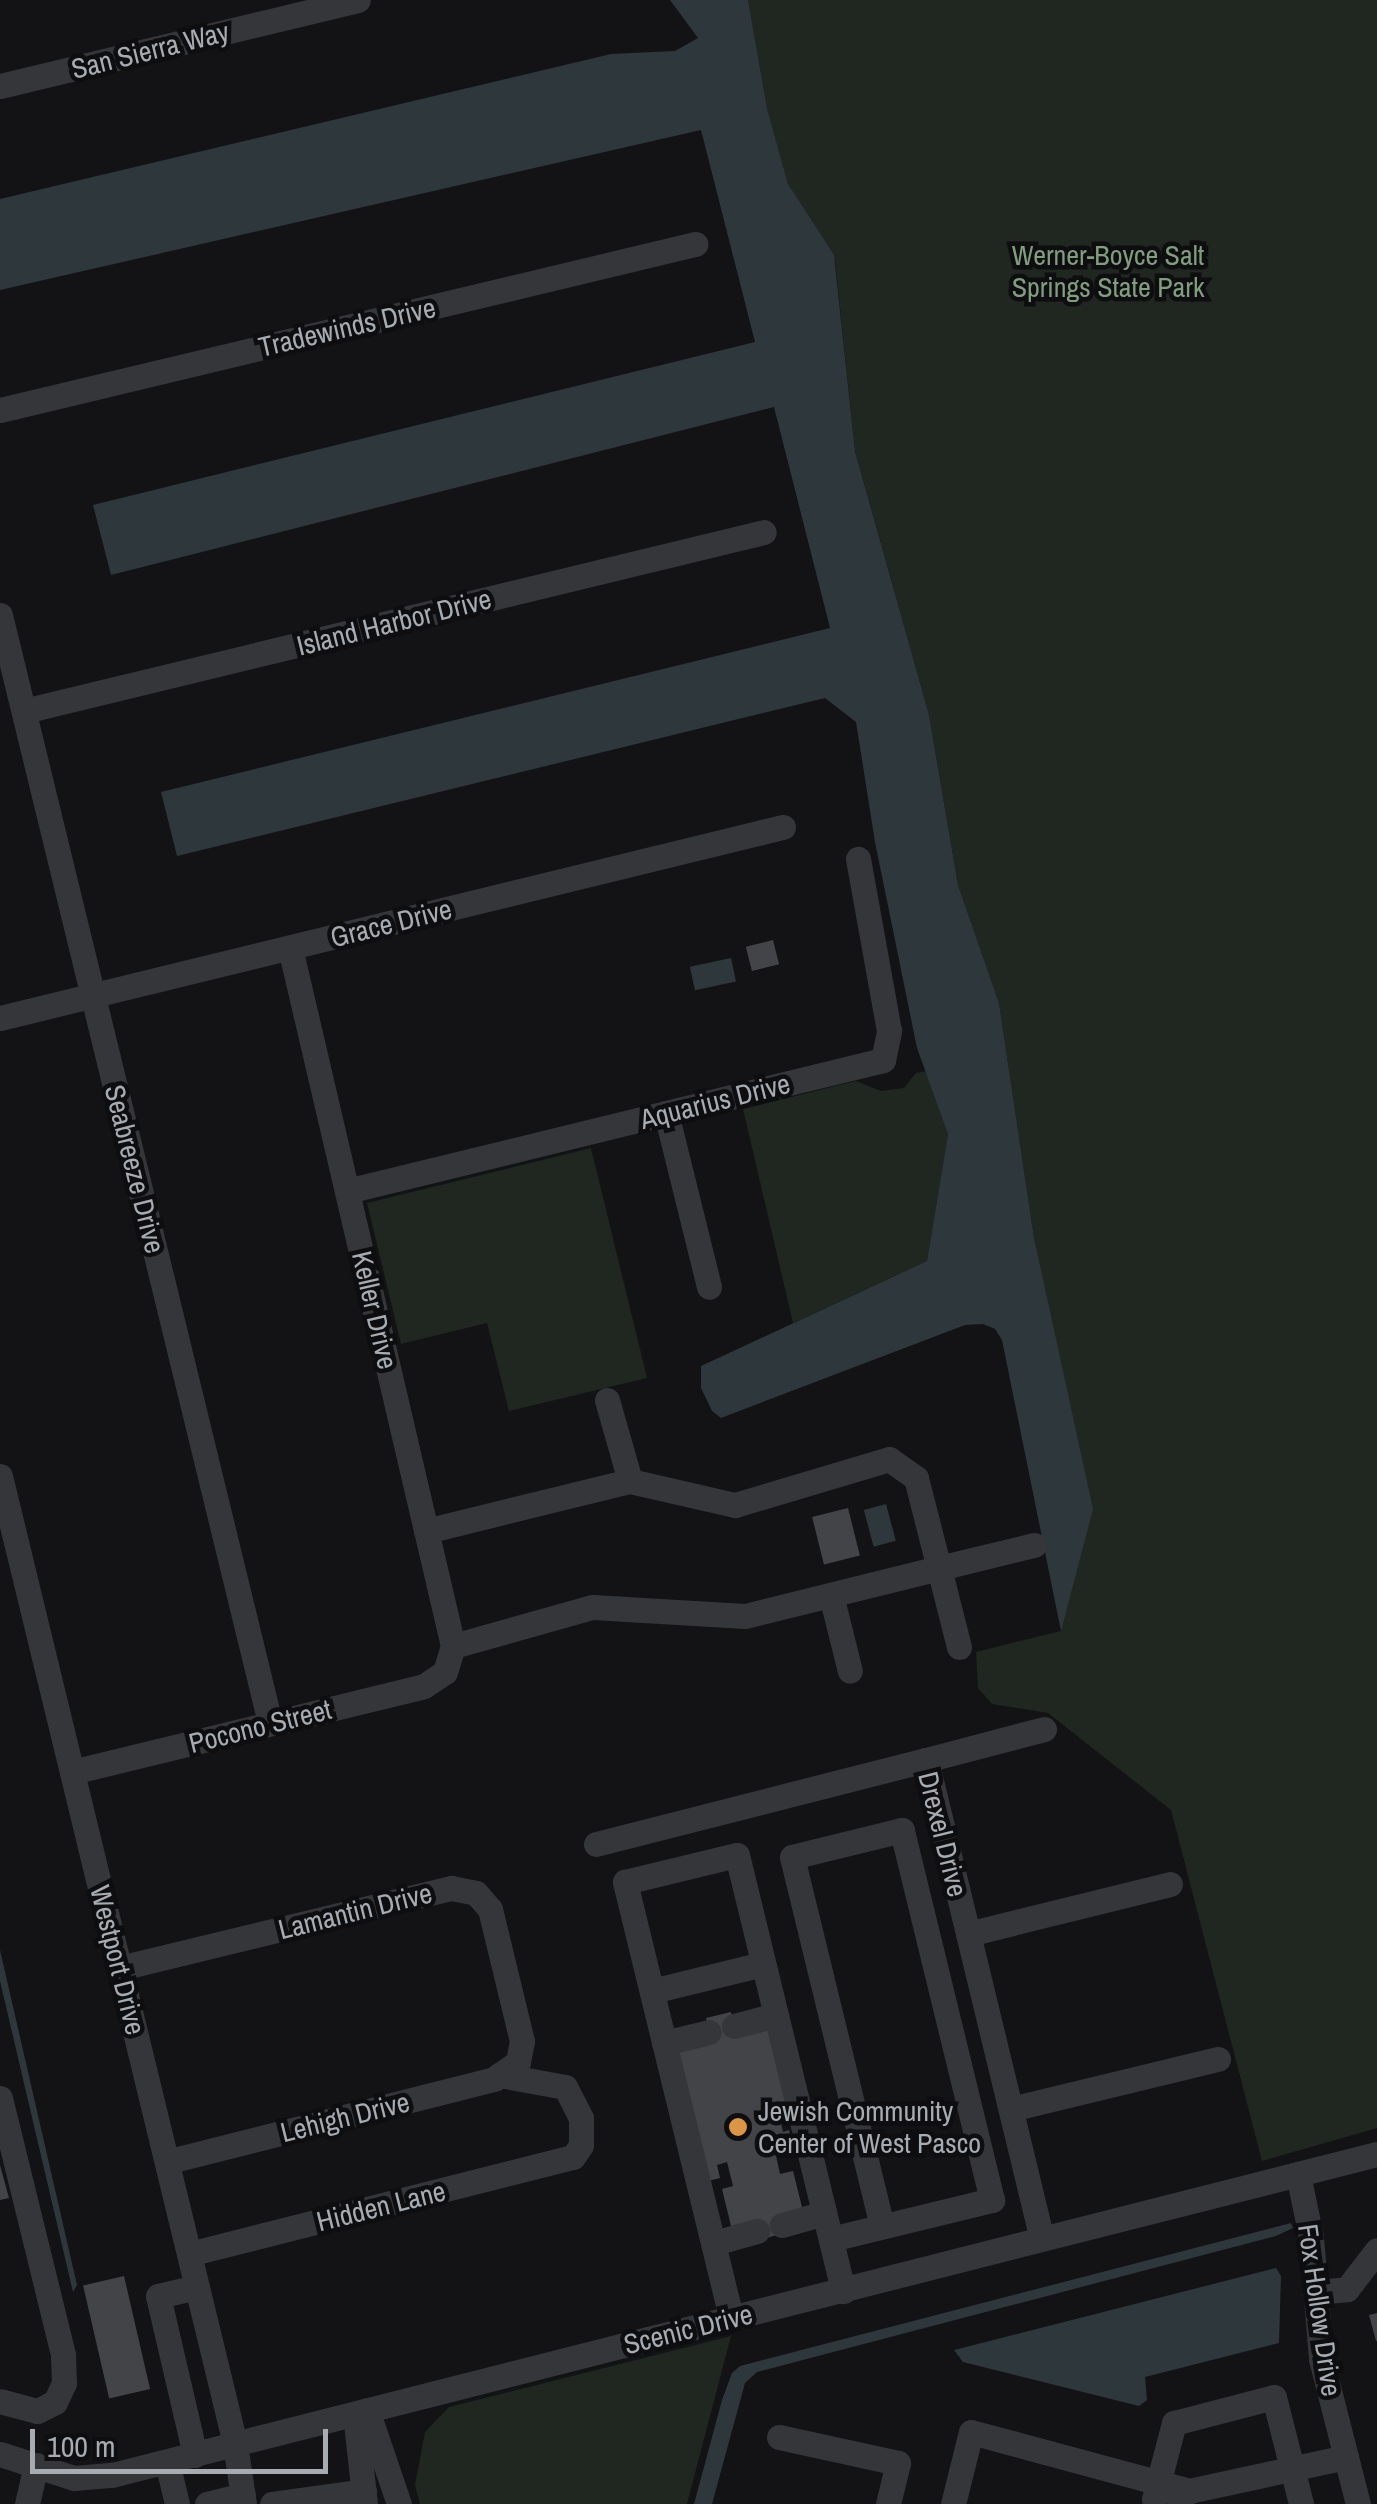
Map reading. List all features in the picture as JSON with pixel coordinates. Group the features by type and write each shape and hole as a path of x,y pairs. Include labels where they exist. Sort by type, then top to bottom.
{"street":[{"name":"San Sierra Way","path":"0,86 358,0"},
{"name":"Tradewinds Drive","path":"0,410 694,244"},
{"name":"Island Harbor Drive","path":"24,712 764,532"},
{"name":"Seabreeze Drive","path":"0,615 270,1723"},
{"name":"Grace Drive","path":"0,1018 783,827"},
{"name":"Aquarius Drive","path":"347,1191 883,1060 889,1030 858,859"},
{"name":"Keller Drive","path":"290,948 454,1646"},
{"path":"666,1113 709,1286"},
{"path":"607,1400 630,1481"},
{"path":"426,1531 630,1481 734,1505 889,1458 916,1478 959,1647"},
{"name":"Westport Drive","path":"0,1476 235,2444 244,2500"},
{"path":"454,1646 592,1608 745,1616 1034,1545"},
{"path":"831,1594 850,1671"},
{"name":"Pocono Street","path":"72,1772 424,1686 444,1672 454,1646"},
{"path":"926,1760 1044,1730"},
{"name":"Drexel Drive","path":"626,1882 605,1841 926,1760 1042,2238"},
{"path":"882,2226 792,1857 902,1830 910,1818 938,1810"},
{"path":"830,2240 992,2200 902,1830"},
{"path":"732,2318 626,1882 737,1855 843,2291"},
{"path":"968,1934 1170,1884"},
{"name":"Lamantin Drive","path":"120,1968 452,1888 476,1892 490,1909 522,2041 508,2068"},
{"path":"652,1991 763,1964"},
{"path":"664,2043 776,2015"},
{"path":"1011,2110 1218,2059"},
{"name":"Hidden Lane","path":"189,2254 573,2157 581,2146 581,2118 566,2087 508,2068"},
{"name":"Lehigh Drive","path":"167,2162 508,2068"},
{"path":"0,2098 63,2355 64,2382 55,2402 38,2410 0,2401"},
{"name":"Scenic Drive","path":"0,2454 82,2478 112,2476 1377,2154"},
{"name":"Fox Hollow Drive","path":"1298,2174 1311,2237 1321,2359 1358,2504"},
{"path":"714,2243 824,2213"},
{"path":"1316,2292 1347,2289 1377,2250"},
{"path":"195,2454 158,2296 197,2287"},
{"path":"1155,2495 1174,2423 1274,2397 1300,2504"},
{"path":"272,2504 364,2497 361,2412"},
{"path":"361,2412 398,2504"},
{"path":"954,2504 971,2432 1155,2495 1204,2494 1346,2457"},
{"path":"778,2437 898,2463 888,2504"},
{"path":"167,2462 177,2504"},
{"path":"27,2504 36,2465"},
{"path":"82,2478 88,2504"},
{"path":"207,2504 244,2500"}],"green space":[{"name":"Werner-Boyce Salt Springs State Park","path":"748,0 1377,0 1377,2128 1262,2161 1171,1810 1048,1713 992,1704 978,1688 976,1652 1061,1631 1034,1238 999,1003 958,885 929,715 855,450 835,260 788,184 767,108"},
{"path":"927,1071 948,1134 927,1261 793,1323 743,1109 856,1081 881,1091 904,1088 916,1073"},
{"path":"591,1148 647,1378 509,1411 487,1323 401,1344 367,1203"},
{"path":"731,2336 687,2504 420,2504 415,2485 425,2432 449,2407"}],"shaded area":[{"path":"670,0 748,0 767,108 788,184 834,255 855,451 929,715 958,885 999,1003 1034,1238 1093,1509 1061,1631 1002,1340 995,1329 983,1324 965,1325 721,1418 712,1411 701,1388 701,1366 927,1261 948,1134 917,1048 875,842 856,722 825,698 177,856 161,792 830,628 774,407 111,575 93,505 755,342 701,130 0,290 0,199 611,54 675,51 698,38"},
{"path":"731,958 736,981 695,990 690,967"},
{"path":"886,1504 896,1541 874,1547 864,1510"},
{"path":"0,1950 77,2285 73,2292 0,1981"},
{"path":"1291,2223 1293,2228 1276,2236 757,2372 745,2383 712,2504 694,2504 722,2400 732,2373 740,2366"},
{"path":"1276,2268 1281,2276 1279,2343 1145,2377 1147,2400 1139,2406 963,2362 954,2350"}],"building":[{"path":"773,940 779,964 752,971 746,947"},
{"path":"848,1508 860,1556 824,1564 812,1517"},
{"name":"Jewish Community Center of West Pasco","path":"731,2012 737,2036 770,2028 793,2120 781,2123 783,2132 789,2130 793,2147 775,2151 780,2174 793,2171 803,2211 784,2233 759,2240 732,2230 722,2189 733,2186 727,2162 717,2165 720,2178 708,2181 676,2051 712,2042 706,2018"},
{"path":"0,2165 9,2198 0,2200"},
{"path":"124,2276 150,2389 109,2398 83,2285"},
{"path":"1377,2313 1377,2341 1376,2341 1369,2315"}],"place":[{"name":"Jewish Community Center of West Pasco","path":"738,2127"}]}
